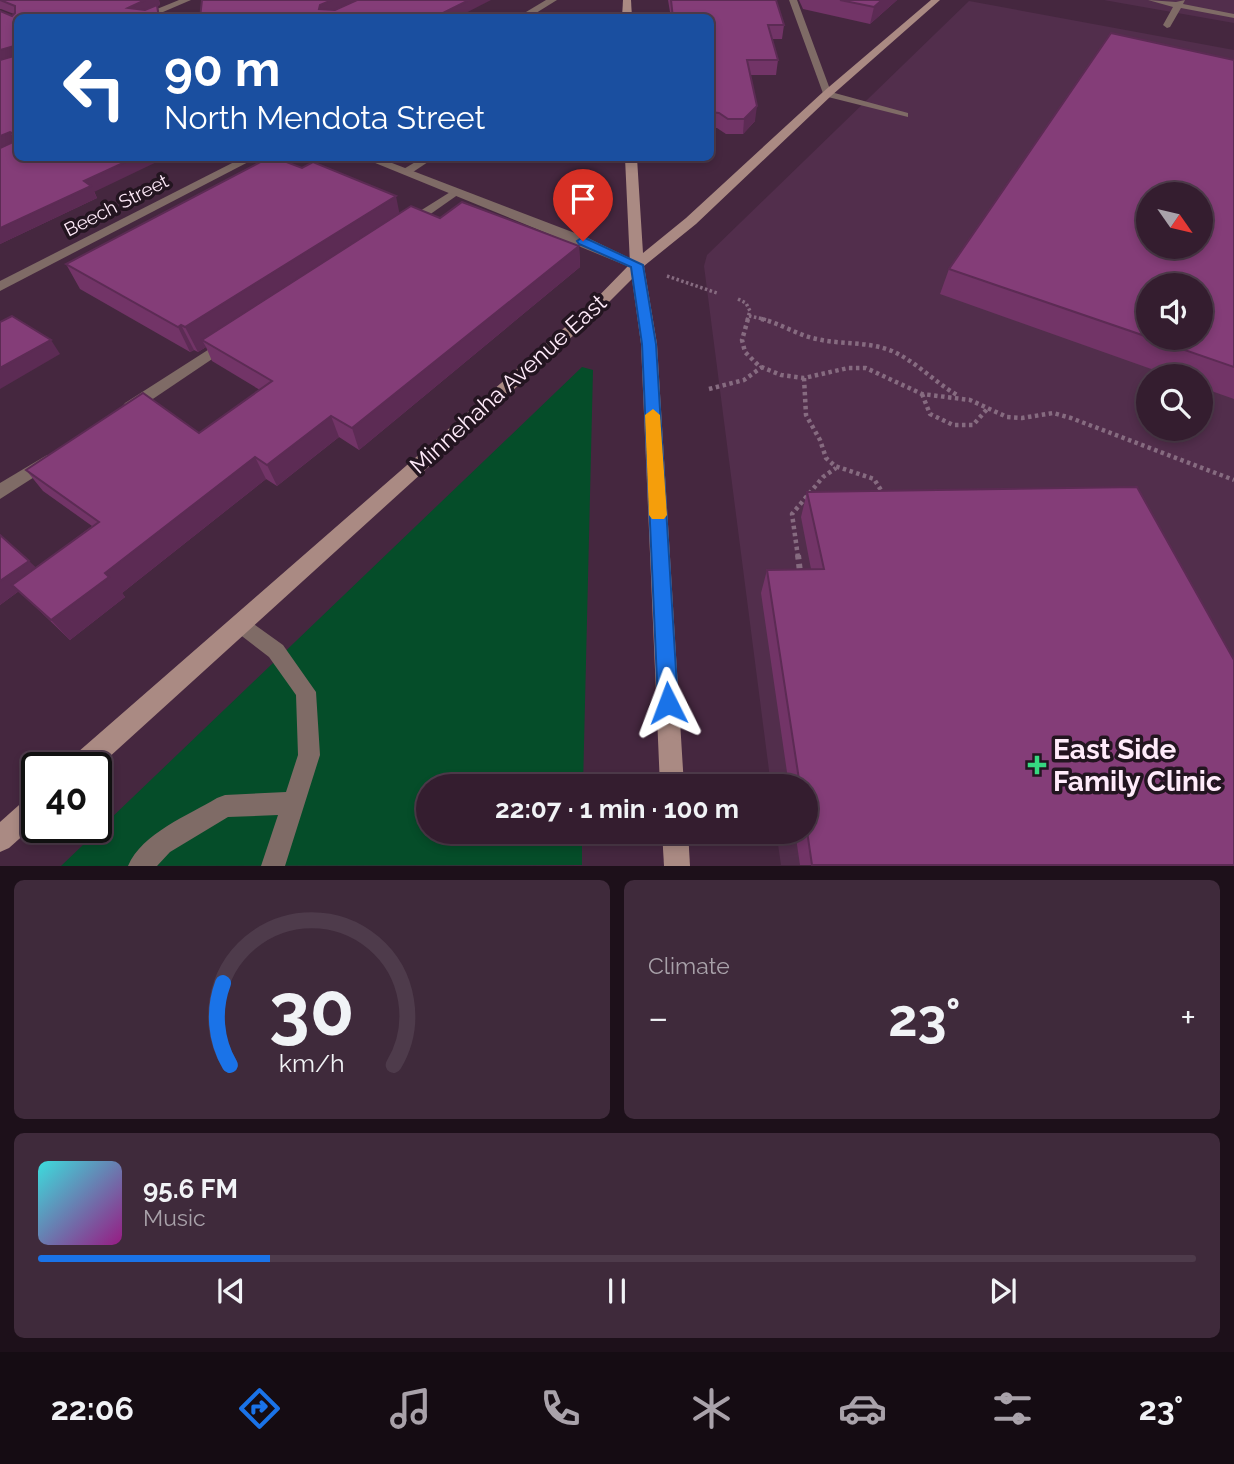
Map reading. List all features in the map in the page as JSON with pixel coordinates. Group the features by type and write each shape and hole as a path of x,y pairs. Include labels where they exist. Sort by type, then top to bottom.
{"street":[{"path":"150,14 187,0"},
{"path":"527,14 553,0"},
{"name":"Minnehaha Avenue East","path":"97,752 592,311 637,265 691,221 828,94 936,0"},
{"name":"Beech Street","path":"0,287 244,161"},
{"path":"377,161 583,241 637,265"},
{"path":"631,161 637,265 649,344 671,774"},
{"path":"0,839 21,820"},
{"path":"676,844 677,866"}],"lane":[{"path":"793,0 828,94 904,115"},
{"path":"1152,0 1180,2 1234,16"},
{"path":"1167,25 1180,2"},
{"path":"406,172 424,161"},
{"path":"401,228 455,192"},
{"path":"114,417 240,334"},
{"path":"0,492 57,455"},
{"path":"241,624 276,651 306,692 309,755 273,866"},
{"path":"140,866 162,844 225,806 293,803"}],"path":[{"path":"637,265 717,293"},
{"path":"738,299 748,307 749,316 743,346 751,360 781,376 804,378 848,368 866,368 922,394 964,399"},
{"path":"749,316 775,321 816,339 862,343 889,350 910,360 938,385 964,399 1014,418 1053,413 1071,418 1234,480"},
{"path":"709,389 744,380 762,367"},
{"path":"804,378 807,385 806,417 822,444 824,455 837,467 875,478 881,485 885,499"},
{"path":"922,394 930,414 953,425 973,425 988,408"},
{"path":"800,574 792,514 823,477 837,467"}],"shaded area":[{"path":"1104,0 1234,0 1234,23 1115,2"},
{"path":"969,1 1234,50 1234,865 781,865 778,844 818,844 818,774 769,774 704,266 707,255"}],"green space":[{"path":"582,367 593,370 583,774 416,774 416,844 582,844 582,865 61,866 85,843 112,843 112,817"}],"building":[{"path":"0,0 145,0 128,8 145,10 157,5 158,14 14,14 15,6"},
{"path":"202,0 332,0 320,5 319,9 335,10 357,0 469,0 441,14 200,14"},
{"path":"671,0 776,0 784,25 768,25 778,60 747,60 757,106 744,119 728,119 714,112 714,14 673,14"},
{"path":"840,0 882,0 874,7"},
{"path":"0,11 12,16 14,14 14,46 0,50"},
{"path":"1111,33 1234,60 1234,367 1185,350 1213,350 1213,273 1136,273 1136,333 949,269"},
{"path":"14,56 14,134 10,132 0,136 0,60"},
{"path":"14,134 14,161 127,161 84,181 91,186 0,228 0,148 13,142"},
{"path":"262,161 284,161 302,168 313,162 396,196 185,327 178,327 66,264"},
{"path":"462,202 579,246 352,428 331,416 267,465 255,457 105,573 109,577 51,620 12,585 99,522 26,470 143,393 199,433 272,381 202,340 411,206 440,218"},
{"path":"12,316 51,340 0,368 0,322"},
{"path":"1137,487 1234,660 1234,865 812,865 809,844 818,844 818,774 798,774 767,570 824,569 807,492"},
{"path":"0,535 29,561 0,581"}],"slow traffic":[{"path":"653,415 658,515"}],"place":[{"name":"East Side Family Clinic","path":"1037,765"}],"route":[{"path":"583,241 637,265 649,344 668,703"}]}
